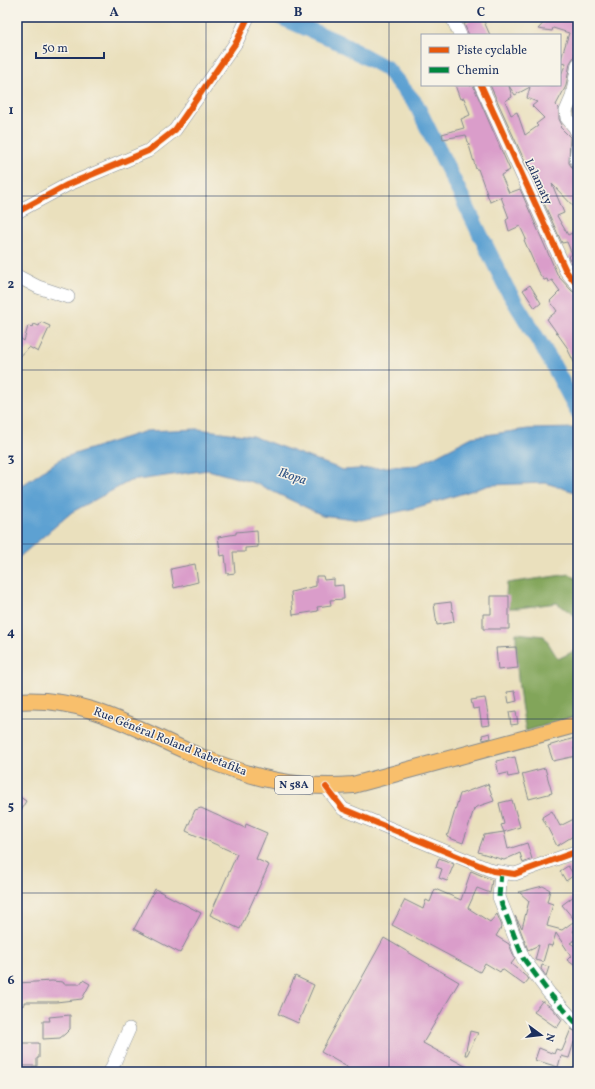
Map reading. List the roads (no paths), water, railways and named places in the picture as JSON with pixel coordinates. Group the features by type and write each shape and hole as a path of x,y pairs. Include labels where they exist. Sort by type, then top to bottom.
{"main road":[{"name":"Rue Général Roland Rabetafika","path":"17,701 60,703 94,710 204,758 260,778 296,785 326,787 353,785 578,724"}],"street":[{"path":"452,17 460,34"},
{"path":"17,212 67,185 148,152 175,130 237,41 247,18"},
{"path":"578,67 572,97 566,111 567,118 578,134"},
{"name":"Lalamaty","path":"481,86 566,270 578,286"},
{"path":"578,139 576,159 578,164"},
{"path":"17,276 38,287 68,297"},
{"path":"326,787 343,809 493,871 515,874 578,851"},
{"path":"501,872 499,897 523,958 549,993 578,1025"},
{"path":"110,1072 128,1029"}],"water":[{"name":"Ikopa","path":"578,428 578,493 546,483 490,485 415,508 362,520 322,515 255,483 208,470 130,481 72,512 17,559 17,489 62,458 146,431 198,429 252,436 343,470 418,465 472,437 528,429"}],"waterway":[{"path":"280,17 336,41 386,68 416,104 507,289 551,361 578,412"}]}
